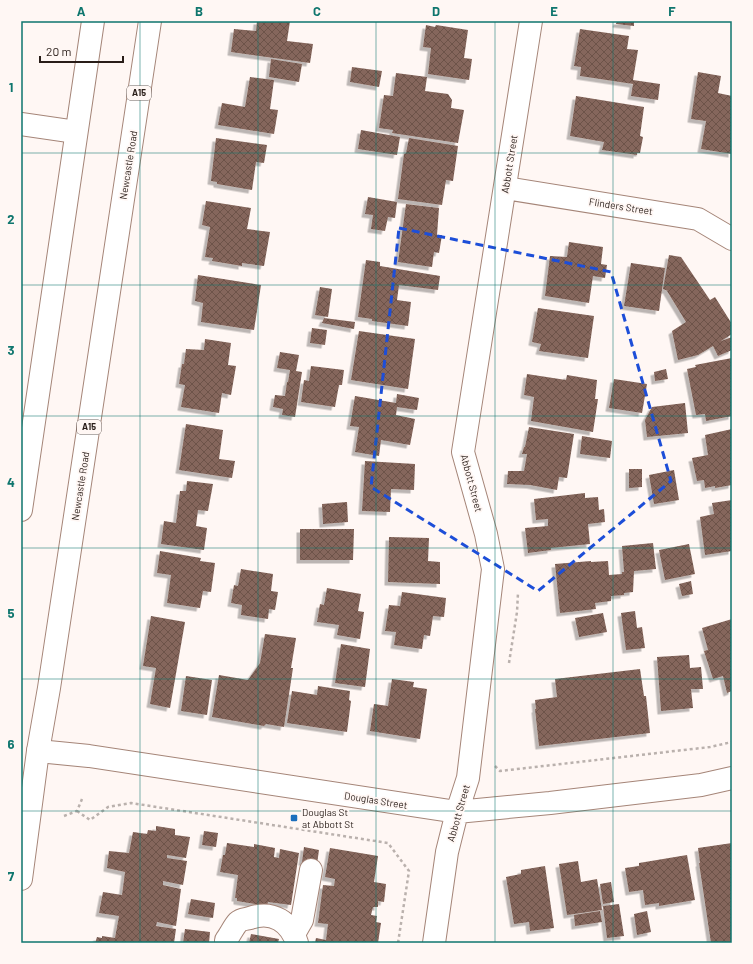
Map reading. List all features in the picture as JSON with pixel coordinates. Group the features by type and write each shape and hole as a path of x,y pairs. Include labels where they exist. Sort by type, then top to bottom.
{"main road":[{"path":"21,510 93,21"},
{"name":"Newcastle Road","path":"21,879 30,750 50,681 150,21"},
{"name":"Abbott Street","path":"434,943 447,852 457,812 468,778 494,569 486,534 463,452 531,21"},
{"path":"21,124 76,132"},
{"name":"Flinders Street","path":"505,188 698,219 732,239"},
{"name":"Douglas Street","path":"30,750 89,756 457,812 550,803 701,785 732,778"},
{"path":"295,938 302,920 311,870"},
{"path":"226,943 226,940 239,921 258,915 276,918 285,922 295,938"}],"path":[{"path":"509,666 517,612 518,589"},
{"path":"494,766 500,771 710,747 732,742"},
{"path":"64,816 77,811 82,799"},
{"path":"77,811 90,820 108,807 131,803 388,843 409,871 398,943"}],"highlighted area":[{"path":"399,228 611,272 671,481 538,591 371,487"}],"building":[{"path":"257,21 290,21 287,41 313,44 310,63 231,52 234,29 256,31"},
{"path":"617,21 634,21 634,26 616,24"},
{"path":"426,25 468,30 464,58 472,59 469,80 428,74 431,48 423,47"},
{"path":"580,29 629,36 627,49 638,50 633,80 660,84 658,100 631,96 633,84 580,76 581,67 574,66"},
{"path":"271,59 302,64 299,82 269,77"},
{"path":"352,67 382,71 379,87 350,82"},
{"path":"698,72 721,76 718,93 732,96 732,154 701,149 706,121 691,119"},
{"path":"396,73 427,77 425,91 448,94 452,100 451,108 464,110 458,143 392,133 393,130 379,128 384,95 393,96"},
{"path":"250,77 274,80 270,109 278,110 274,134 218,125 222,103 245,107"},
{"path":"576,96 644,107 640,136 643,137 640,153 637,153 637,155 602,150 604,142 570,136"},
{"path":"361,130 400,137 397,155 358,149"},
{"path":"216,138 267,145 264,163 256,162 252,190 217,184 217,182 211,181"},
{"path":"409,138 458,146 453,181 446,180 442,205 398,199 404,154 406,153"},
{"path":"368,197 397,202 395,218 388,217 385,231 371,229 373,215 365,214"},
{"path":"206,201 251,208 247,229 270,232 264,266 242,263 242,266 212,261 213,258 205,257 210,227 202,225"},
{"path":"406,204 439,208 437,235 442,235 439,253 434,252 432,267 398,262"},
{"path":"569,242 603,247 601,264 607,265 605,278 593,276 589,303 545,296 550,256 567,257"},
{"path":"669,255 681,257 710,300 715,297 732,324 732,334 721,341 732,337 732,350 718,356 713,346 698,355 678,360 672,331 686,322 668,291 663,289"},
{"path":"366,260 380,262 380,266 440,276 438,290 399,285 397,300 411,302 408,326 372,321 372,319 358,317"},
{"path":"631,263 665,268 659,311 624,306"},
{"path":"198,275 261,285 254,330 201,322 203,303 195,301"},
{"path":"320,287 332,289 328,317 315,315"},
{"path":"538,308 594,316 588,358 539,351 541,344 532,342"},
{"path":"324,318 355,322 354,329 322,323"},
{"path":"312,328 327,330 325,345 310,343"},
{"path":"359,331 415,339 408,389 351,380"},
{"path":"205,339 231,343 228,365 236,366 231,395 222,393 219,413 181,407 185,385 179,384 186,349 204,350"},
{"path":"280,352 299,355 296,371 302,372 295,417 282,415 283,409 273,407 275,395 285,396 290,370 277,368"},
{"path":"732,358 732,416 706,421 705,414 696,415 687,369 696,367 695,365"},
{"path":"311,366 344,370 342,385 339,385 335,407 301,402 304,380 309,381"},
{"path":"666,369 668,379 655,381 654,372"},
{"path":"527,374 566,380 567,375 597,380 595,399 598,399 593,432 531,421 534,397 524,395"},
{"path":"614,379 647,384 642,413 609,408"},
{"path":"397,394 419,398 417,410 397,407 396,415 415,419 410,445 381,440 379,456 355,452 359,427 350,426 355,396 396,403"},
{"path":"685,403 688,433 647,437 645,420 652,407"},
{"path":"186,424 223,430 219,459 235,461 232,478 179,470"},
{"path":"529,427 574,434 567,478 559,477 557,490 530,485 507,484 508,471 524,471 527,454 522,454"},
{"path":"732,429 732,485 705,488 704,480 697,481 692,458 708,455 705,435"},
{"path":"582,436 612,441 610,458 580,454"},
{"path":"365,461 415,464 414,490 391,489 390,512 362,511"},
{"path":"629,469 642,469 642,487 629,488"},
{"path":"674,470 679,500 654,504 649,475"},
{"path":"187,481 213,484 208,511 198,510 196,526 207,528 204,550 161,544 164,521 176,523 180,491 186,491"},
{"path":"585,493 585,498 598,497 599,510 604,509 605,522 588,524 590,544 551,548 551,550 528,553 525,528 548,526 548,519 536,520 534,499"},
{"path":"732,500 732,551 705,555 700,517 714,514 712,503"},
{"path":"347,502 348,522 323,524 322,504"},
{"path":"300,529 354,529 353,560 300,560"},
{"path":"389,537 429,538 428,561 440,562 440,584 388,582"},
{"path":"653,543 656,569 634,571 633,592 624,593 624,595 611,596 611,601 595,603 596,609 560,613 555,564 608,561 609,575 622,574 622,572 624,572 622,546"},
{"path":"689,544 695,574 665,580 659,550"},
{"path":"160,551 201,558 200,561 215,563 211,592 203,591 200,608 167,603 171,575 157,573"},
{"path":"241,569 273,574 271,591 278,592 275,610 269,609 268,619 241,615 242,605 231,603 234,585 238,586"},
{"path":"691,581 693,594 682,596 679,584"},
{"path":"327,588 361,594 358,611 364,612 360,639 337,635 339,625 317,622 320,604 324,605"},
{"path":"402,592 446,598 444,617 433,616 430,636 424,635 422,649 394,645 396,632 385,631 389,605 400,606"},
{"path":"635,611 637,628 642,627 645,648 626,650 621,613"},
{"path":"603,613 607,632 579,637 575,618"},
{"path":"151,616 185,622 170,708 150,704 156,668 143,666"},
{"path":"732,619 732,691 727,693 723,676 713,679 704,651 708,650 702,628"},
{"path":"265,634 296,638 284,727 266,724 264,726 212,717 219,675 248,680 260,663"},
{"path":"341,644 370,649 365,687 335,683"},
{"path":"689,655 690,668 701,667 703,689 691,689 693,708 661,711 657,657"},
{"path":"640,669 644,696 646,696 650,733 539,746 535,700 557,697 555,679"},
{"path":"186,676 212,680 207,715 181,711"},
{"path":"392,679 414,682 413,687 427,689 420,739 370,731 374,704 388,706"},
{"path":"318,686 350,691 349,700 351,701 347,732 287,723 292,691 317,695"},
{"path":"156,826 175,829 175,835 190,837 186,858 167,855 167,858 187,861 183,885 163,881 163,885 181,889 176,926 157,922 156,926 176,929 174,943 95,943 97,937 102,938 102,936 115,938 119,916 99,913 103,892 122,895 125,872 107,868 109,851 129,853 133,832 147,834 148,830 156,831"},
{"path":"204,831 218,833 216,847 202,845"},
{"path":"227,843 254,847 254,844 275,848 274,857 279,858 280,849 299,853 291,905 268,902 267,906 237,901 237,898 235,898 238,875 220,872"},
{"path":"732,843 732,943 711,943 698,848"},
{"path":"304,847 319,850 317,864 302,862"},
{"path":"330,848 378,856 374,882 386,884 384,902 378,901 378,907 373,907 371,915 377,916 376,922 381,923 378,943 315,943 316,938 326,940 328,924 318,923 323,885 334,886 335,879 325,877"},
{"path":"687,855 695,900 659,906 659,903 645,905 643,890 629,892 625,868 639,866 639,863"},
{"path":"578,861 581,882 597,879 602,910 567,915 559,864"},
{"path":"545,866 554,928 530,931 529,922 514,924 506,877 521,874 521,870"},
{"path":"611,882 614,902 603,904 600,884"},
{"path":"191,899 215,903 213,918 188,914"},
{"path":"619,904 624,936 607,938 603,906"},
{"path":"600,911 602,922 575,926 574,915"},
{"path":"647,911 651,932 637,935 634,914"},
{"path":"185,929 210,932 209,943 183,943"},
{"path":"251,934 279,939 278,943 249,943"}],"place":[{"name":"Douglas St at Abbott St","path":"294,818"}]}
